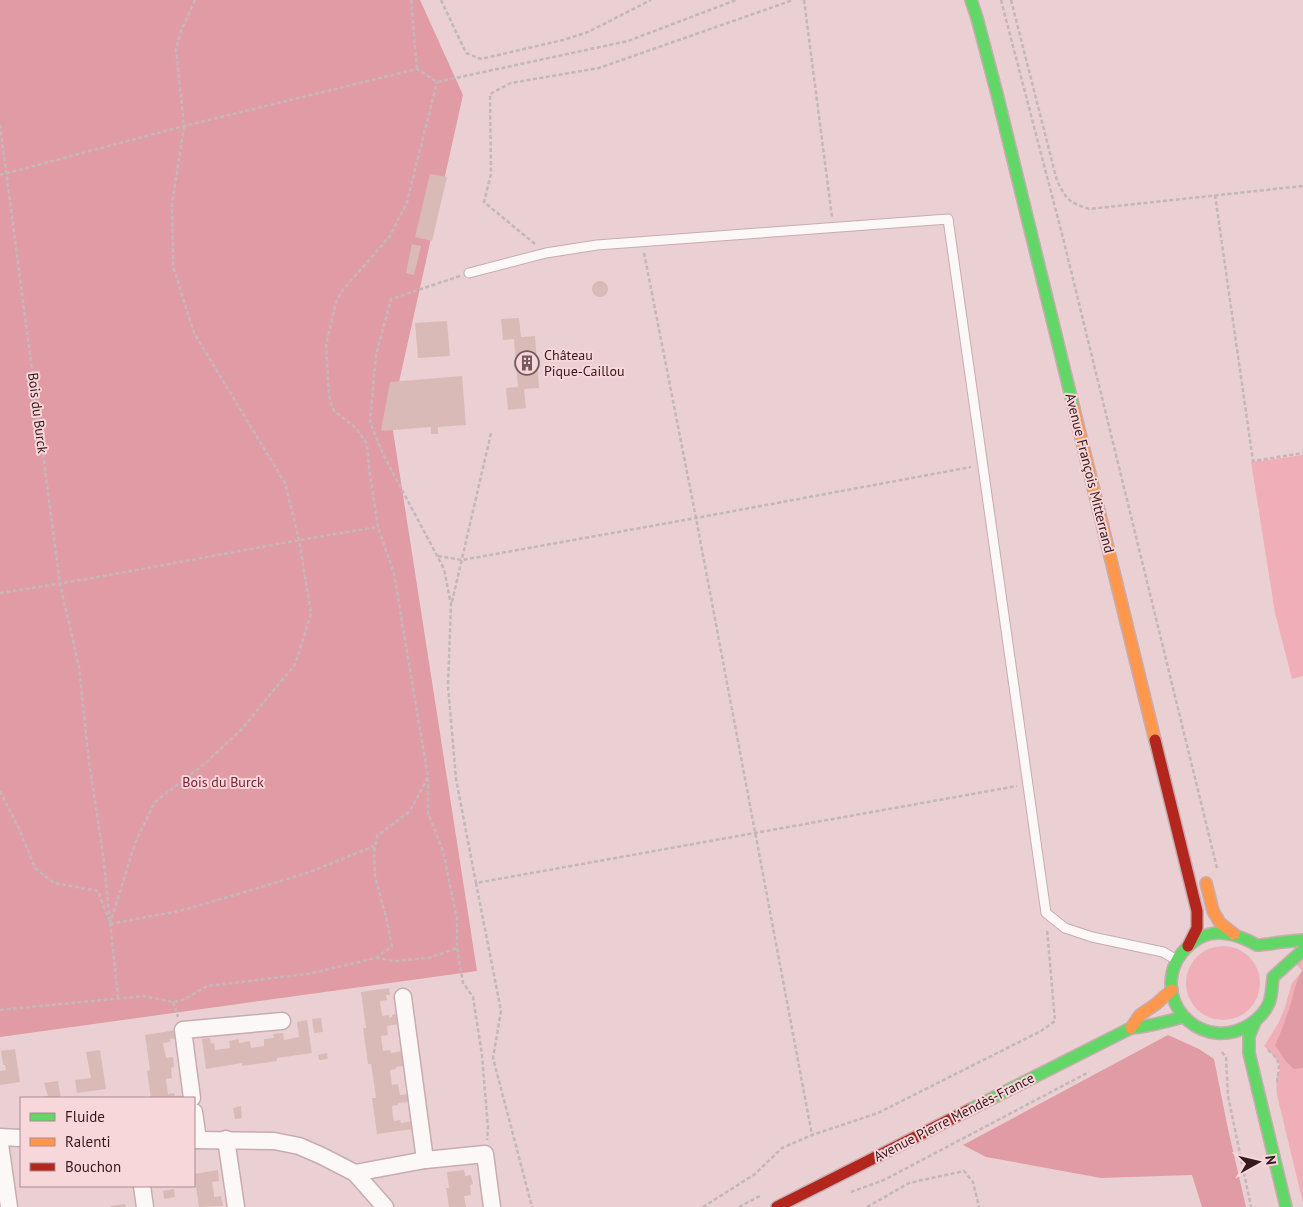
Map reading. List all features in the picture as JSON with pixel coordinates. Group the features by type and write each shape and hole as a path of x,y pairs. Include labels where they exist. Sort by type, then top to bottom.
{"main road":[{"name":"Avenue François Mitterrand","path":"971,0 997,94 1197,910 1197,928 1188,946"},
{"path":"1202,868 1212,911 1220,923 1234,934 1256,945 1270,968 1272,994 1266,1010 1255,1022 1241,1031 1225,1034 1208,1033"},
{"path":"1225,1044 1184,1017 1174,999 1172,975 1177,960 1188,946 1202,937 1218,932 1234,934"},
{"path":"1256,945 1303,940"},
{"path":"1270,968 1303,950"},
{"path":"1131,1028 1140,1015 1172,990"},
{"path":"1131,1028 1145,1027 1184,1017"},
{"path":"1255,1022 1249,1036 1249,1053 1286,1207"},
{"name":"Avenue Pierre Mendès-France","path":"776,1207 1131,1028"}],"street":[{"path":"403,998 425,1160"},
{"path":"192,1097 183,1030 282,1021"},
{"path":"195,1126 196,1140 274,1141 299,1146 355,1173 385,1207"},
{"path":"0,1137 20,1138"},
{"path":"226,1140 236,1207"},
{"path":"0,1144 9,1207"},
{"path":"355,1173 425,1160 485,1154 492,1207"},
{"path":"142,1187 145,1207"}],"lane":[{"path":"469,273 546,253 597,245 948,219 1046,913 1065,928 1092,937 1163,952 1177,960"}],"path":[{"path":"110,924 135,843 155,802 203,765 241,730 295,666 311,613 299,540 286,483 194,333 173,266 172,204 184,126 176,49 181,31 195,0"},
{"path":"411,0 416,69"},
{"path":"441,0 466,53 481,59 563,40 588,32 651,0"},
{"path":"0,175 184,126 416,69 437,82 628,41 736,0"},
{"path":"546,253 484,202 490,174 490,94 511,83 599,68 793,0"},
{"path":"804,0 833,228"},
{"path":"1001,0 1062,238 1218,872"},
{"path":"1011,0 1057,181 1067,199 1073,203 1089,209 1303,186"},
{"path":"437,82 407,202 390,236 342,291 336,302 326,346 329,396 334,411 356,428 367,444 378,527 394,574 428,777 428,813 443,851 457,920 457,948 463,983 473,997 482,1055 488,1128 485,1154"},
{"name":"Bois du Burck","path":"0,125 60,584 79,667 89,762 103,854 118,998"},
{"path":"1215,195 1253,461 1303,453"},
{"path":"641,242 696,518 812,1135"},
{"path":"451,604 444,569 383,454 370,422 376,356 391,299 469,273"},
{"path":"491,433 451,604 448,686 456,780 500,1011 493,1058 532,1207"},
{"path":"437,556 462,560 983,465"},
{"path":"0,593 378,527"},
{"path":"376,958 392,946 375,876 374,852 377,836 410,811 428,777"},
{"path":"476,883 1028,784"},
{"path":"0,791 19,829 35,868 54,883 98,891 110,924"},
{"path":"110,924 179,911 245,892 310,872 375,846"},
{"path":"703,1207 754,1174 782,1148 812,1135 878,1113 1041,1031 1055,1021 1046,913"},
{"path":"0,1010 144,996 173,1002 184,1000 207,986 308,974 376,958 395,961 429,958 457,948"},
{"path":"1226,1058 1228,1096 1251,1207"},
{"path":"843,1195 884,1180 1097,1068"},
{"path":"867,1207 909,1183 964,1171 973,1182 979,1207"}],"shaded area":[{"path":"1303,455 1303,676 1292,679 1275,613 1251,462"},
{"path":"1303,943 1303,1203 1277,1095 1276,1080 1280,1068 1279,1062 1264,1046 1278,1024 1292,983 1302,971 1292,959"},
{"path":"1223,946 1244,952 1254,962 1260,983 1254,1004 1244,1014 1223,1020 1202,1014 1192,1004 1186,983 1192,962 1202,952"}],"green space":[{"name":"Bois du Burck","path":"0,0 420,0 463,95 391,418 477,971 0,1037"},
{"path":"1303,970 1303,1068 1294,1069 1275,1045 1297,981"},
{"path":"1168,1035 1199,1049 1214,1059 1246,1207 1202,1207 1192,1175 1101,1178 986,1157 963,1145"}],"building":[{"path":"430,174 447,177 432,241 415,237"},
{"path":"412,244 421,246 414,275 406,273"},
{"path":"600,281 608,289 600,297 592,289"},
{"name":"Château Pique-Caillou","path":"519,318 521,337 535,336 539,388 524,389 526,408 508,410 506,388 518,387 514,339 503,340 501,319"},
{"path":"447,321 450,356 418,358 415,323"},
{"path":"462,376 466,425 438,427 438,434 431,434 431,427 381,430 390,382"},
{"path":"389,988 390,995 386,995 387,1000 380,1001 382,1016 389,1015 389,1018 397,1014 399,1024 387,1026 388,1035 381,1036 383,1051 390,1050 391,1053 402,1051 404,1066 390,1070 392,1085 398,1084 400,1095 408,1094 409,1102 398,1103 398,1105 392,1106 393,1117 394,1121 400,1120 401,1123 412,1121 413,1129 377,1134 372,1098 376,1098 371,1064 368,1064 361,992"},
{"path":"321,1018 323,1032 314,1033 312,1019"},
{"path":"307,1020 312,1053 277,1058 277,1061 242,1066 242,1063 206,1069 202,1039 210,1038 211,1044 214,1043 215,1050 230,1048 229,1041 239,1039 239,1043 250,1041 251,1048 264,1046 264,1039 274,1038 273,1034 283,1033 284,1040 299,1037 297,1022"},
{"path":"176,1030 177,1038 163,1043 166,1058 173,1057 174,1067 171,1068 172,1078 166,1079 168,1094 174,1093 175,1096 187,1095 187,1097 151,1097 147,1071 150,1070 145,1035"},
{"path":"15,1049 20,1082 0,1085 0,1071 6,1070 5,1065 3,1065 1,1051"},
{"path":"100,1050 106,1089 77,1093 75,1080 91,1078 86,1052"},
{"path":"327,1053 328,1059 319,1060 318,1055"},
{"path":"58,1081 61,1097 39,1097 48,1096 44,1083"},
{"path":"241,1106 242,1118 235,1119 233,1108"},
{"path":"218,1170 219,1181 212,1182 214,1197 221,1196 223,1206 199,1207 195,1174"},
{"path":"464,1170 465,1176 471,1175 473,1184 470,1185 471,1195 464,1196 466,1207 449,1207 446,1188 449,1188 447,1172"},
{"path":"174,1189 175,1197 164,1199 163,1191"},
{"path":"125,1204 126,1207 110,1207 110,1206"}],"traffic: fast":[{"path":"971,0 997,94 1074,409"},
{"path":"1303,940 1257,945 1229,934 1215,933 1200,938 1190,944 1176,962 1171,979 1172,995 1188,1021 1201,1029 1216,1033 1233,1032 1249,1025 1263,1013 1270,1000 1273,977 1303,950"},
{"path":"969,1110 1131,1028 1184,1017"},
{"path":"1255,1022 1249,1036 1249,1053 1286,1207"}],"traffic: slow":[{"path":"1074,409 1155,740"},
{"path":"1206,883 1213,911 1220,923 1234,934"},
{"path":"1131,1028 1140,1015 1172,990"}],"traffic: jam":[{"path":"1155,740 1197,911 1197,928 1188,946"},
{"path":"777,1207 969,1110"}],"place":[{"name":"Château Pique-Caillou","path":"527,363"}]}
